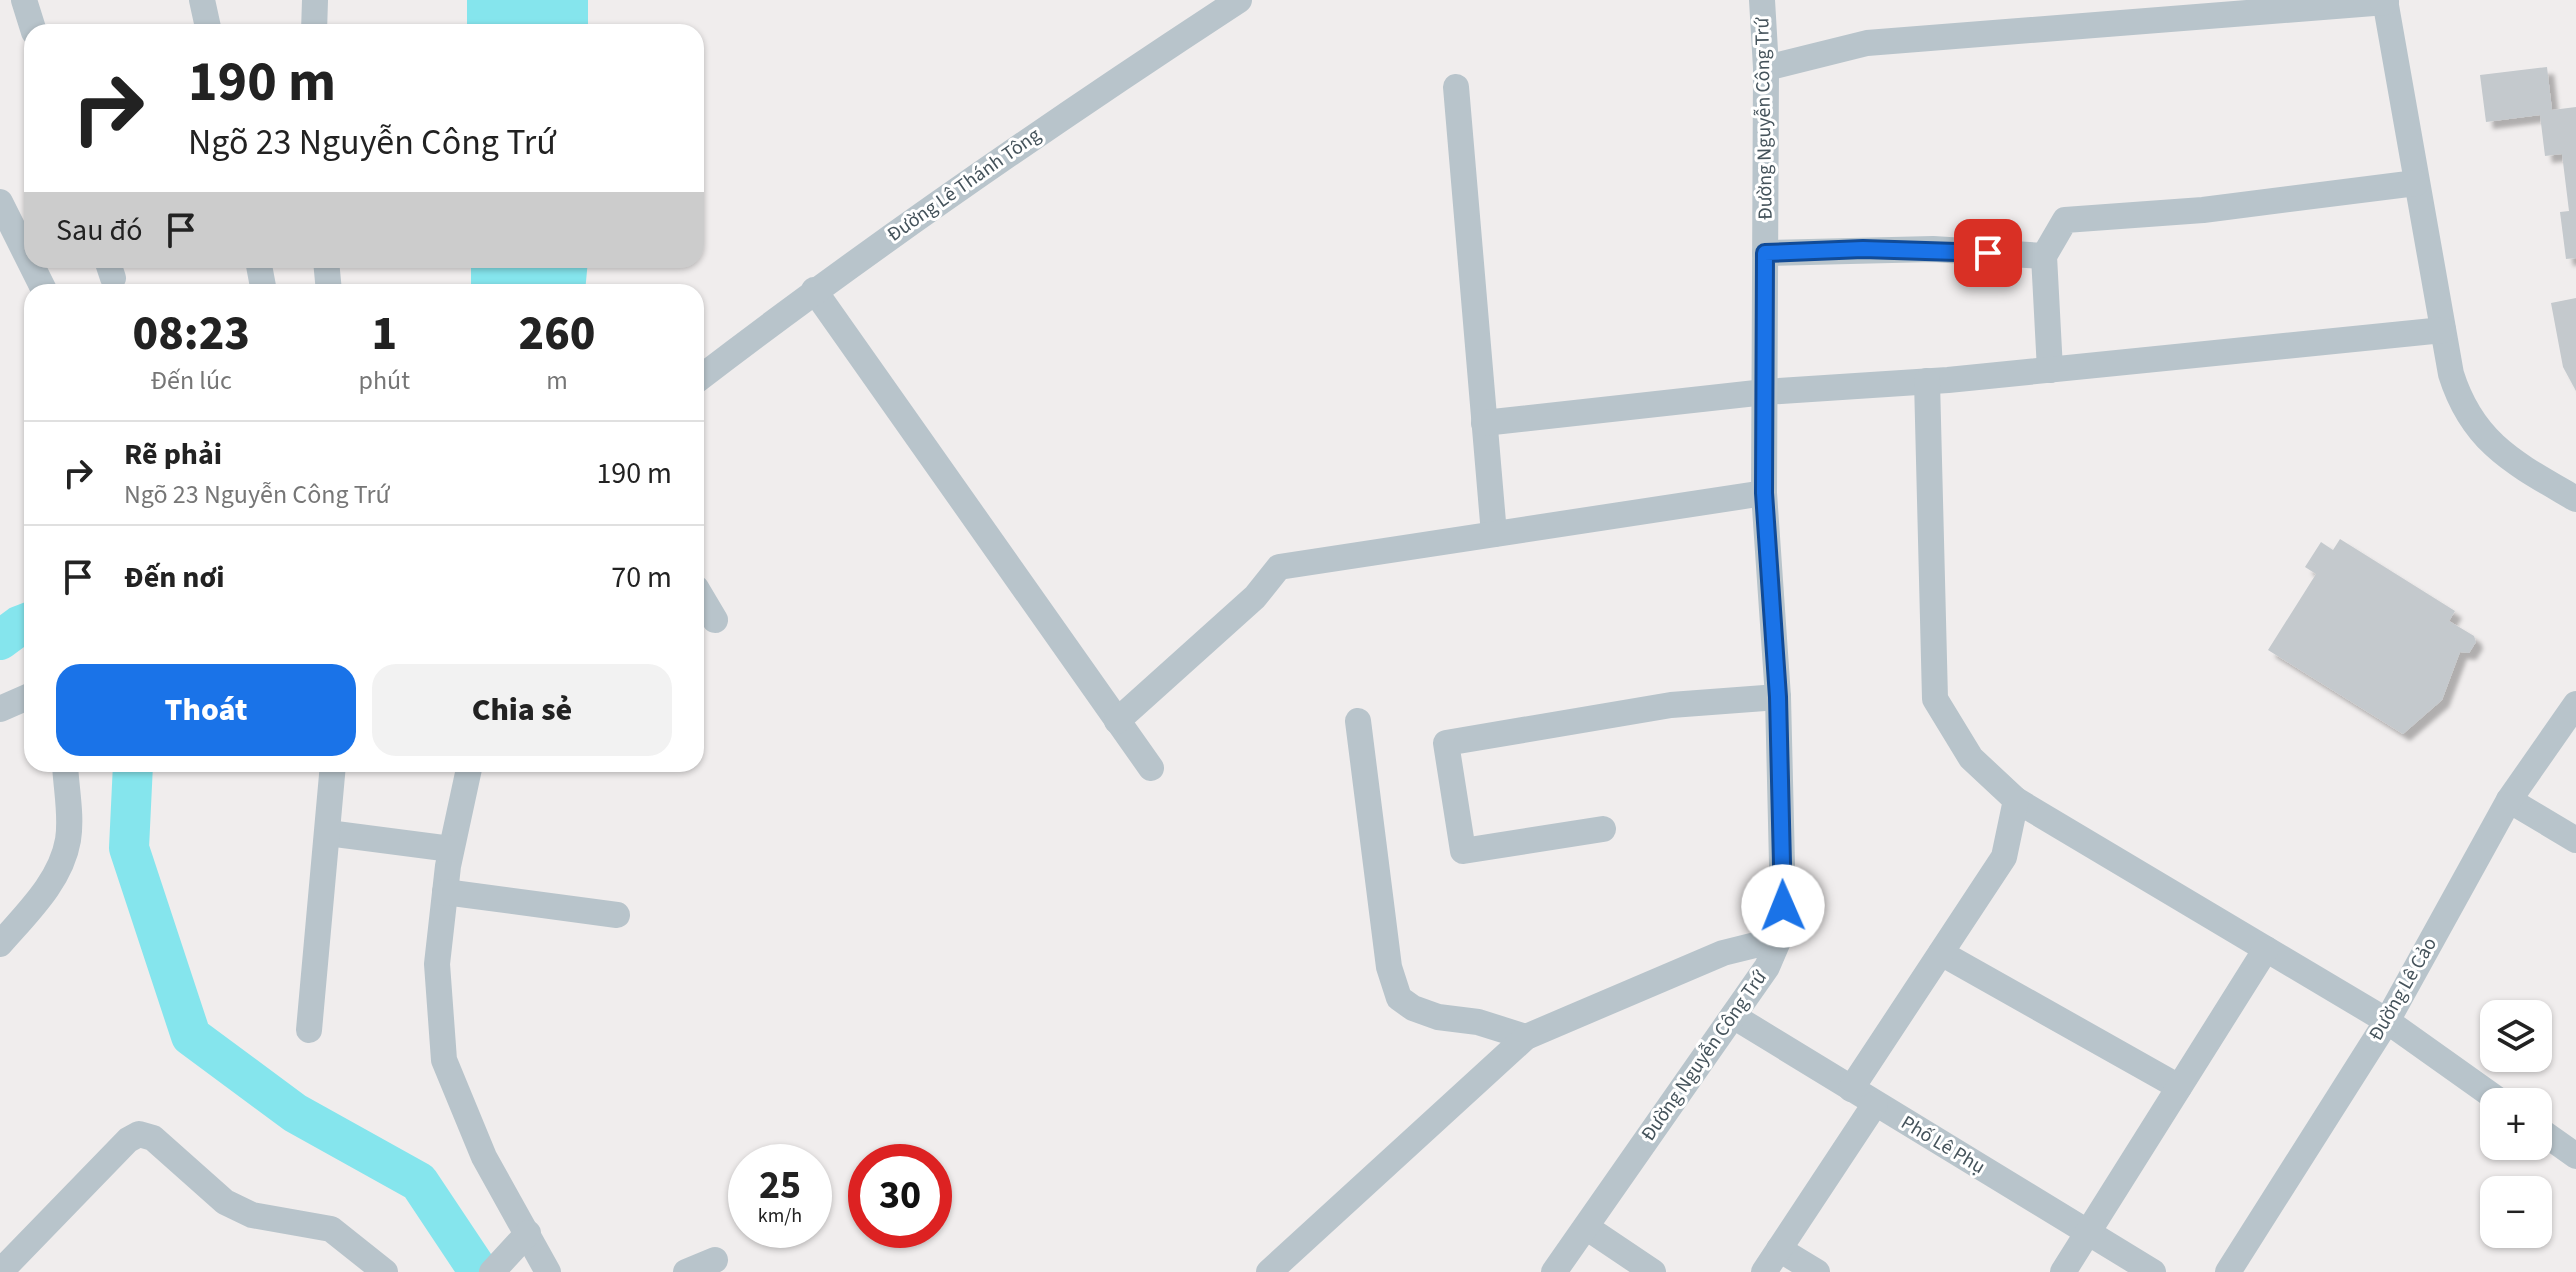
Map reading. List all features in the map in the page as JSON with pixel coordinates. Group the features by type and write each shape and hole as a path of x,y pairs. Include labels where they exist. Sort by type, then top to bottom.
{"street":[{"path":"24,0 32,24"},
{"path":"202,0 207,24"},
{"path":"314,24 315,0"},
{"name":"Đường Lê Thánh Tông","path":"704,375 814,290 1038,133 1239,0"},
{"name":"Đường Nguyễn Công Trứ","path":"1554,1272 1767,967 1779,939 1783,906 1778,697 1764,493 1766,68 1762,0"},
{"path":"1766,68 1867,43 2386,1 2443,330 2461,406 2479,431 2505,457 2576,499"},
{"path":"1456,87 1494,534"},
{"path":"2050,370 2044,256 2065,220 2203,210 2416,183"},
{"path":"0,202 24,250"},
{"path":"1765,253 1933,249 2044,256"},
{"path":"814,290 1151,768"},
{"path":"1484,423 1765,392 2050,370 2443,330"},
{"path":"1927,381 1935,699 1971,758 2016,800 2387,1021 2481,1088"},
{"path":"1117,721 1255,597 1279,567 1764,493"},
{"path":"704,601 715,620"},
{"path":"1603,829 1463,851 1446,743 1671,705 1778,697"},
{"path":"0,709 24,698"},
{"name":"Đường Lê Cảo","path":"2228,1272 2387,1021 2509,800 2576,704"},
{"path":"1358,721 1389,967 1399,998 1413,1008 1438,1017 1478,1022 1526,1037"},
{"path":"0,944 40,897 62,864 69,837 65,772"},
{"path":"309,1030 332,772"},
{"path":"468,772 451,849 437,964 444,1060 484,1157 548,1272"},
{"path":"1851,1089 2004,857 2016,800"},
{"path":"2509,800 2576,840"},
{"path":"328,833 451,849"},
{"path":"445,892 617,915"},
{"path":"1269,1272 1526,1037 1723,953 1779,939"},
{"path":"2063,1272 2266,949"},
{"path":"1941,953 2179,1087"},
{"name":"Phố Lê Phụ","path":"1733,1016 2153,1272"},
{"path":"1764,1272 1875,1104"},
{"path":"7,1265 128,1140 139,1134 153,1138 225,1202 252,1215 331,1229 385,1272"},
{"path":"2552,1139 2576,1156"},
{"path":"1586,1227 1653,1272"},
{"path":"498,1266 528,1233"},
{"path":"1779,1249 1817,1272"},
{"path":"686,1272 715,1260"}],"water":[{"path":"467,0 588,0 588,24 467,24"},
{"path":"471,268 587,268 586,284 471,284"}],"building":[{"path":"2547,67 2552,110 2576,107 2576,258 2566,259 2560,212 2569,211 2562,154 2545,156 2540,115 2486,122 2480,75"},
{"path":"2576,298 2576,391 2563,367 2551,303"},
{"path":"2340,539 2455,611 2449,621 2474,636 2476,642 2469,653 2460,652 2442,700 2403,734 2268,650 2316,574 2305,567 2321,542 2333,550"}],"waterway":[{"path":"0,640 24,624"},
{"path":"133,772 129,848 191,1036 295,1113 419,1182 479,1272"}],"route":[{"path":"1783,906 1778,697 1764,493 1765,253 1863,249 1988,253"}]}
